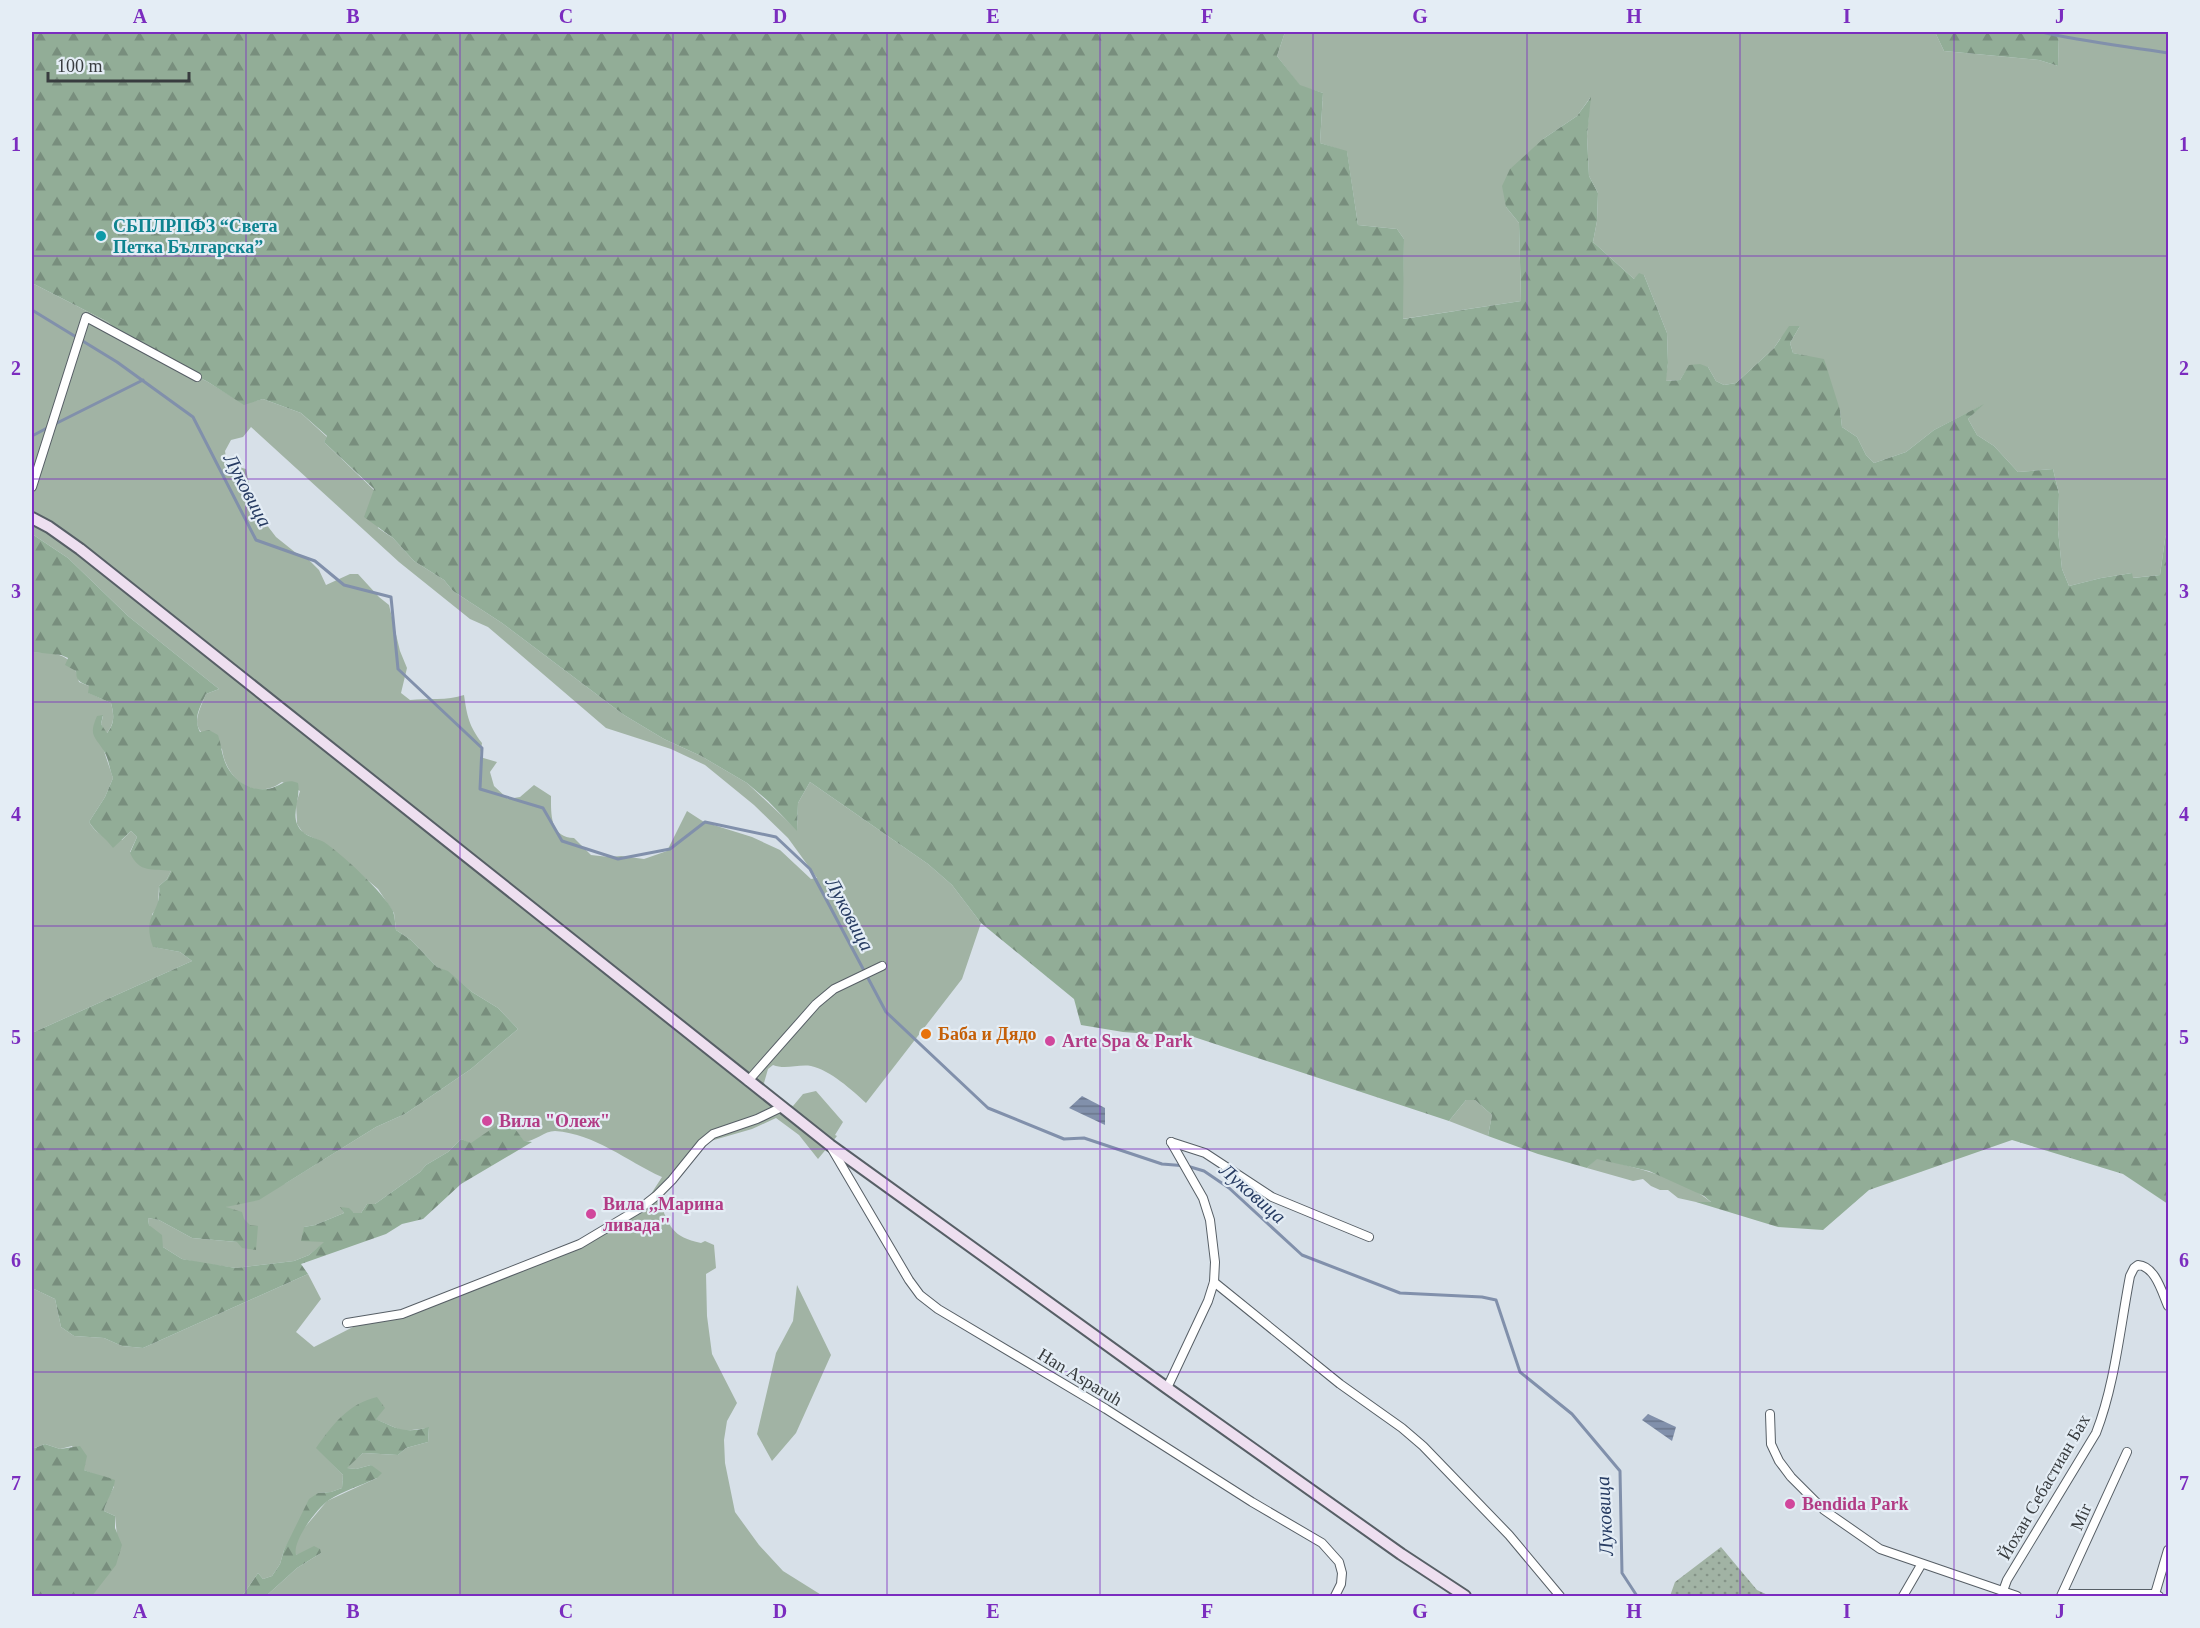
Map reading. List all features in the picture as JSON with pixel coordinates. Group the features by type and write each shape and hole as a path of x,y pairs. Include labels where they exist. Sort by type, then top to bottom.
{"main road":[{"path":"32,518 80,549 830,1146 1401,1554 1466,1596"}],"street":[{"path":"32,488 86,317 197,377"},
{"path":"748,1081 816,1004 834,990 882,966"},
{"path":"347,1323 402,1314 580,1244 642,1207 656,1196 702,1143 713,1134 757,1119 782,1107"},
{"path":"1167,1388 1208,1301 1214,1282 1215,1262 1210,1220 1203,1198 1171,1142 1205,1153 1272,1197 1369,1237"},
{"name":"Han Asparuh","path":"830,1146 920,1295 938,1309 1106,1409 1251,1502 1322,1543 1339,1562 1342,1574 1341,1584 1335,1596"},
{"name":"Йохан Себастиан Бах","path":"2004,1594 2007,1580 2096,1433 2110,1389 2130,1276 2134,1268 2138,1265 2145,1266 2155,1279 2169,1306"},
{"path":"1214,1282 1340,1384 1402,1428 1423,1446 1509,1535 1560,1596"},
{"path":"1770,1414 1771,1444 1779,1461 1791,1477 1824,1510 1880,1549 2004,1594 2017,1596"},
{"name":"Mir","path":"2127,1452 2062,1595 2157,1595"},
{"path":"2157,1595 2169,1550"},
{"path":"1903,1596 1921,1565"}],"green space":[{"path":"32,32 1285,32 1277,56 1300,85 1323,93 1320,143 1347,151 1358,225 1397,229 1404,239 1403,319 1521,301 1519,223 1506,207 1502,186 1510,169 1543,139 1577,116 1591,97 1587,136 1589,176 1598,193 1597,221 1593,242 1634,279 1639,273 1644,275 1667,333 1666,381 1680,380 1689,365 1700,364 1708,367 1716,381 1724,385 1736,383 1774,348 1789,326 1800,326 1790,343 1793,353 1824,359 1840,410 1842,427 1857,437 1866,455 1874,463 1906,452 1934,430 1984,404 1968,419 1977,435 1994,446 2018,472 2053,469 2059,494 2058,530 2062,569 2069,586 2132,573 2133,578 2160,575 2168,518 2168,1204 2123,1174 2012,1140 1869,1190 1823,1230 1778,1227 1696,1202 1711,1202 1704,1196 1649,1171 1597,1159 1587,1168 1488,1136 1492,1115 1475,1100 1466,1100 1449,1121 1194,1037 1123,1032 1081,1025 1074,999 981,923 952,885 928,864 810,782 798,803 797,831 747,783 624,715 502,623 453,591 444,580 414,561 393,538 364,517 374,489 324,442 327,436 301,413 263,399 244,405 208,382 125,338 108,322 32,283"},
{"path":"1285,32 1935,32 1944,51 2039,60 2058,66 2059,32 2168,32 2168,518 2160,575 2132,578 2132,573 2069,586 2062,569 2058,530 2059,494 2053,469 2018,472 1994,446 1977,435 1968,419 1981,406 1934,430 1906,452 1874,463 1866,455 1857,437 1842,427 1840,410 1806,356 1793,353 1790,343 1800,326 1780,339 1774,348 1736,383 1724,385 1716,381 1708,367 1689,366 1680,380 1665,381 1668,363 1667,333 1644,275 1634,279 1593,242 1597,221 1598,193 1589,176 1587,136 1590,98 1577,116 1543,139 1506,207 1519,223 1521,301 1402,319 1404,239 1397,229 1358,225 1347,152 1320,143 1323,93 1300,86 1277,56"},
{"path":"1935,32 2059,32 2058,66 2039,60 1944,51"},
{"path":"32,283 108,322 125,338 244,404 263,399 301,413 327,437 324,442 374,490 378,528 393,538 414,561 444,580 453,591 502,623 624,715 747,783 797,830 798,803 810,782 928,864 952,885 981,923 962,979 866,1103 840,1081 818,1068 773,1065 768,1069 764,1083 771,1097 793,1106 803,1094 816,1091 843,1122 835,1135 837,1136 818,1159 799,1135 776,1118 752,1129 707,1142 659,1201 669,1224 678,1234 691,1241 701,1243 705,1241 714,1245 716,1268 706,1274 707,1316 712,1354 737,1403 727,1421 724,1440 725,1463 735,1512 759,1545 783,1571 823,1596 266,1596 297,1568 321,1553 295,1555 294,1548 300,1533 327,1501 377,1478 371,1465 356,1469 346,1468 363,1453 398,1455 406,1448 428,1442 429,1428 403,1431 375,1419 317,1448 343,1475 342,1488 318,1493 284,1550 280,1564 272,1576 263,1579 258,1573 242,1596 92,1596 117,1536 115,1516 104,1511 107,1499 114,1487 107,1477 100,1477 84,1470 72,1446 60,1449 45,1444 32,1449 32,1288 55,1299 61,1327 74,1336 104,1338 122,1346 143,1348 308,1274 321,1299 296,1332 314,1347 353,1327 354,1320 372,1314 386,1315 417,1308 570,1246 637,1207 651,1194 662,1177 610,1149 570,1133 551,1131 524,1142 514,1127 514,1120 503,1122 471,1144 461,1139 448,1152 426,1165 420,1172 375,1204 367,1204 361,1213 341,1208 344,1213 304,1227 325,1242 309,1255 294,1261 236,1268 182,1259 163,1247 149,1225 148,1218 159,1220 192,1238 237,1242 250,1226 225,1207 286,1183 376,1127 405,1114 471,1069 518,1029 498,1008 472,992 448,972 437,967 411,940 396,930 394,913 378,889 324,843 303,833 297,824 296,804 300,791 282,782 272,788 261,790 243,784 235,778 229,770 222,749 201,731 197,721 206,694 219,689 128,616 68,558 32,534","holes":["251,427 399,562 470,619 488,627 606,728 671,749 705,765 754,805 788,838 817,878 811,879 780,850 752,837 704,822 687,811 667,851 644,859 591,855 574,838 566,837 556,829 552,817 551,796 534,785 520,797 508,799 494,786 490,772 497,762 480,757 482,743 469,720 464,695 444,699 410,700 401,693 407,668 400,651 389,605 358,574 350,574 326,585 319,570 307,558 296,553 276,537 242,490 249,484 246,469 227,464 225,451 231,440 243,437"]},
{"path":"32,534 68,558 128,616 219,689 206,694 198,713 197,722 200,732 209,730 218,735 227,766 236,779 256,789 272,788 287,782 298,783 296,819 299,828 331,847 372,884 393,911 396,930 411,940 437,967 448,971 472,992 498,1008 518,1029 471,1069 405,1114 376,1127 259,1200 226,1207 242,1212 244,1219 250,1225 258,1226 256,1250 242,1248 237,1242 192,1238 159,1220 148,1218 149,1225 162,1235 163,1247 182,1259 236,1268 294,1261 309,1255 324,1242 301,1241 304,1227 344,1213 340,1207 349,1208 354,1213 361,1213 367,1204 375,1204 420,1172 426,1165 448,1152 461,1139 471,1143 503,1121 514,1120 514,1127 524,1141 532,1142 461,1184 423,1219 402,1224 386,1234 301,1264 308,1274 143,1348 122,1346 104,1338 74,1336 61,1327 55,1299 32,1288 32,1033 192,961 180,952 153,947 150,936 150,920 158,903 159,886 167,879 171,871 147,869 134,860 130,853 137,837 131,831 113,848 89,822 105,797 113,778 106,755 93,733 97,716 103,715 101,724 107,733 110,730 113,722 112,707 111,703 88,693 89,686 79,681 76,671 65,665 68,658 61,655 32,652"},
{"path":"32,652 63,656 73,665 79,682 89,686 89,693 111,703 113,719 106,734 101,724 103,716 97,716 104,751 113,778 105,797 89,822 103,836 111,838 122,840 131,831 137,837 130,852 171,871 167,879 159,886 158,908 152,914 154,947 180,952 192,961 32,1033"},
{"path":"1466,1100 1475,1100 1492,1115 1488,1136 1449,1121"},
{"path":"1597,1158 1673,1180 1712,1203 1678,1198 1668,1190 1660,1190 1651,1186 1643,1179 1633,1181 1587,1168"},
{"path":"797,1285 831,1355 796,1433 772,1461 757,1434 776,1353 793,1321"},
{"path":"377,1397 385,1408 376,1419 408,1430 429,1427 428,1442 406,1448 398,1455 363,1453 347,1468 356,1469 371,1465 382,1473 377,1478 340,1494 324,1504 306,1525 298,1542 296,1555 314,1546 320,1549 321,1553 297,1568 266,1596 242,1596 258,1573 263,1579 272,1576 280,1564 284,1550 309,1499 318,1493 342,1488 343,1475 316,1448 335,1423 349,1410"},
{"path":"45,1444 60,1449 80,1446 87,1456 84,1470 115,1480 104,1511 115,1516 115,1528 122,1545 116,1565 92,1596 32,1596 32,1449"},
{"path":"1721,1547 1757,1590 1770,1596 1670,1596 1675,1582"}],"water":[{"path":"1082,1096 1105,1108 1105,1125 1069,1108"},
{"path":"1648,1414 1676,1427 1672,1441 1642,1420"}],"waterway":[{"path":"2042,32 2168,53"},
{"name":"Луковица","path":"32,310 117,362 193,417 256,540 315,561 344,585 391,597 398,669 482,748 480,789 543,808 562,841 618,859 670,849 705,822 776,837 810,869 886,1012 988,1108 1064,1139 1084,1138 1162,1164 1187,1166 1204,1171 1229,1188 1302,1255 1400,1293 1482,1297 1496,1300 1520,1372 1572,1414 1620,1471 1622,1573 1637,1596"},
{"path":"55,424 143,380"},
{"path":"32,436 49,427"}],"place":[{"name":"СБПЛРПФЗ “Света Петка Българска”","path":"101,236"},
{"name":"Баба и Дядо","path":"926,1034"},
{"name":"Arte Spa & Park","path":"1050,1041"},
{"name":"Вила \"Олеж\"","path":"487,1121"},
{"name":"Вила ,,Марина ливада''","path":"591,1214"},
{"name":"Bendida Park","path":"1790,1504"}]}
